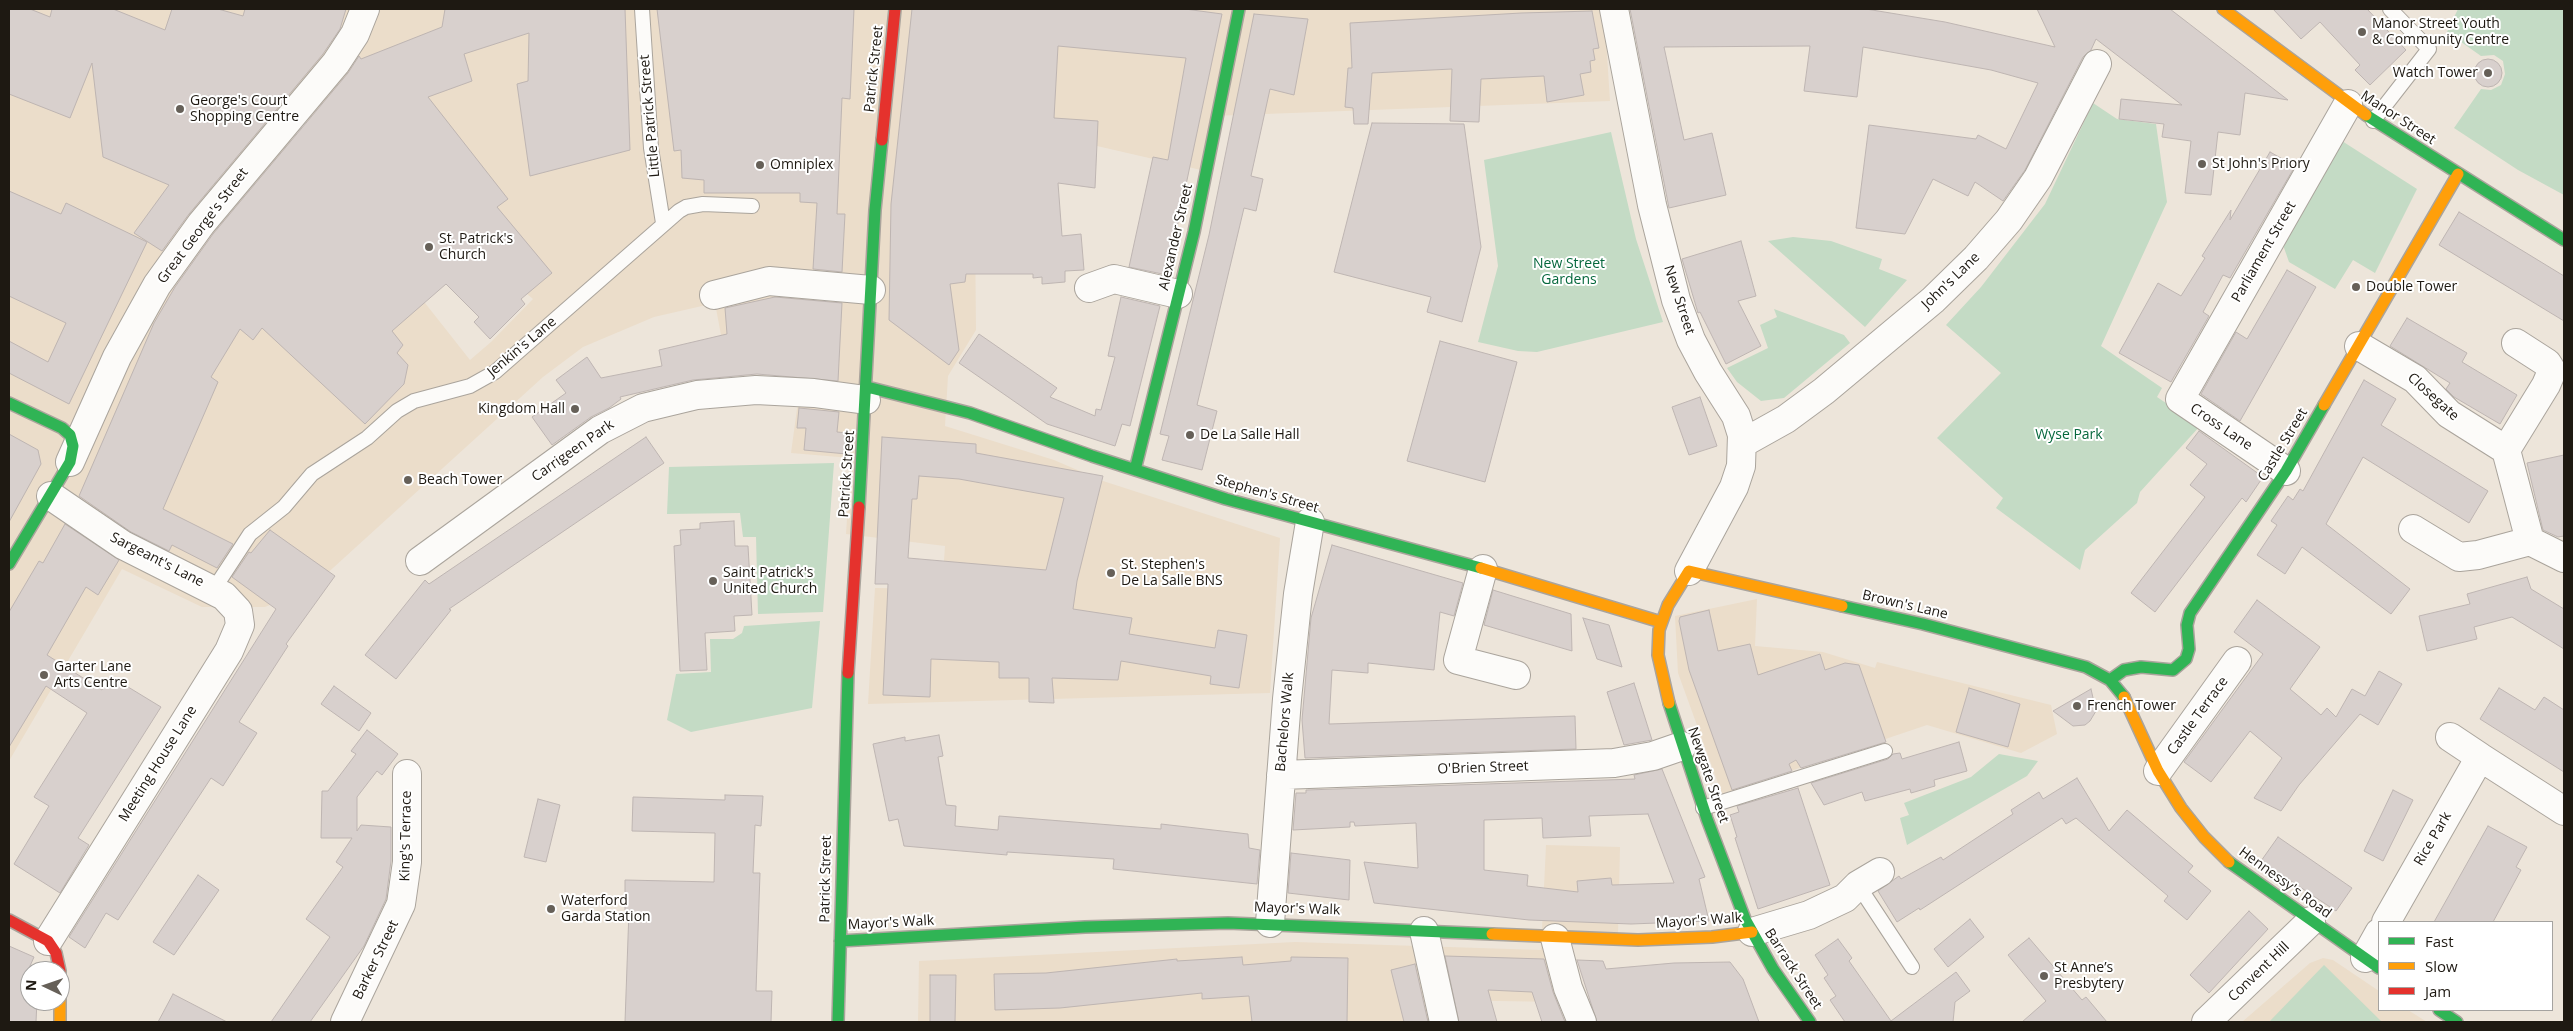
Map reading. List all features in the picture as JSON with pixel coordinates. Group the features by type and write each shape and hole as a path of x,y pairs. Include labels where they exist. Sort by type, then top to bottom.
{"street":[{"name":"Great George's Street","path":"70,462 117,357 157,285 201,224 336,63 355,34 365,9"},
{"name":"Patrick Street","path":"838,1022 846,714 879,155 895,9"},
{"name":"Alexander Street","path":"1135,470 1211,155 1239,9"},
{"name":"New Street","path":"1614,9 1652,205 1676,300 1699,355 1739,422 1743,443 1741,466 1732,493 1689,571"},
{"name":"Manor Street","path":"2223,9 2373,121 2564,240"},
{"name":"John's Lane","path":"1743,443 1786,419 1824,391 1926,306 1976,258 2009,220 2038,178 2097,64"},
{"name":"Parliament Street","path":"2180,399 2348,104"},
{"name":"Castle Street","path":"2110,680 2124,670 2141,667 2172,670 2180,666 2189,649 2187,625 2190,613 2286,471 2458,174"},
{"path":"1089,288 1114,279 1178,294"},
{"path":"714,295 769,282 871,290"},
{"path":"2516,342 2558,367 2506,450 2530,541"},
{"name":"Closegate","path":"2359,346 2415,379 2449,414 2506,450"},
{"name":"Carrigeen Park","path":"420,560 600,430 643,408 697,395 748,391 866,393"},
{"name":"Stephen's Street","path":"866,393 970,413 1135,470 1310,522 1483,569 1661,622"},
{"name":"Cross Lane","path":"2180,399 2286,471"},
{"path":"9,403 56,424 70,435 73,446 70,462 9,564"},
{"name":"Sargeant's Lane","path":"51,496 123,545 214,589"},
{"name":"Bachelors Walk","path":"1270,923 1293,636 1310,522"},
{"path":"2413,530 2455,555 2464,558 2530,541 2564,558"},
{"path":"1483,569 1458,660 1516,675"},
{"name":"Newgate Street","path":"1689,571 1661,622 1657,646 1659,664 1682,746 1733,892 1752,932"},
{"name":"Brown's Lane","path":"1689,571 1923,624 2086,666 2110,680"},
{"name":"Meeting House Lane","path":"48,941 235,640 240,625 238,611 231,601 214,589"},
{"name":"Castle Terrace","path":"2158,771 2237,661"},
{"name":"Hennessy's Road","path":"2110,680 2128,702 2158,771 2181,808 2211,843 2237,869 2372,964"},
{"path":"2450,737 2564,811"},
{"name":"O'Brien Street","path":"1281,776 1614,763 1654,756 1682,746"},
{"name":"Rice Park","path":"2387,921 2480,757"},
{"name":"King's Terrace","path":"403,897 408,832 407,774"},
{"path":"1752,932 1809,915 1845,898 1869,879"},
{"name":"Barker Street","path":"345,1022 379,954 403,897"},
{"path":"9,920 48,941 56,953 58,961"},
{"name":"Convent Hill","path":"2206,1022 2311,921"},
{"name":"Mayor's Walk","path":"840,941 1134,924 1270,923 1554,938 1690,939 1752,932"},
{"path":"1424,931 1444,1022"},
{"name":"Barrack Street","path":"1752,932 1773,969 1810,1022"},
{"path":"2372,964 2378,937"},
{"path":"1554,938 1568,988 1582,1022"},
{"path":"2440,1011 2457,1022"}],"lane":[{"name":"Little Patrick Street","path":"642,9 651,148 663,223"},
{"path":"2373,121 2429,48 2390,9"},
{"name":"Jenkin's Lane","path":"214,589 250,534 284,507 312,474 367,438 397,411 414,401 470,386 495,372 663,223 679,211 694,205 752,206"},
{"path":"1704,808 1885,751"},
{"path":"1869,879 1912,967"}],"shaded area":[{"path":"9,9 1604,9 1610,101 1212,116 1201,170 1097,146 974,126 976,330 948,376 945,426 1054,460 1103,481 1280,538 1270,693 868,704 875,588 942,589 945,546 846,534 851,458 791,453 806,343 721,335 715,303 654,317 583,347 543,377 311,588 265,607 202,607 122,569 9,761","holes":["300,114 332,146 468,245 533,299 491,342 470,360 317,166 283,134"]},
{"path":"1757,599 1755,646 1823,652 1875,668 1877,662 2051,705 2057,734 2021,753 1927,725 1722,794 1678,673 1675,616"},
{"path":"1546,845 1620,847 1618,934 1559,931 1561,1002 1435,1000 1440,1022 918,1022 919,961 1295,942 1541,950"},
{"path":"2323,958 2333,960 2378,990 2378,1011 2410,1011 2427,1022 2242,1022 2310,963"}],"green space":[{"path":"2458,9 2564,9 2564,195 2518,170 2454,128 2481,89 2491,90 2501,85 2505,74 2503,61 2494,55 2481,56 2447,32"},
{"name":"Wyse Park","path":"2093,103 2117,119 2156,124 2167,202 2101,346 2162,388 2157,397 2200,426 2140,492 2137,503 2085,550 2080,570 1996,508 2003,498 1937,438 2001,373 1946,325 1981,287 2045,204"},
{"name":"New Street Gardens","path":"1611,132 1636,239 1663,322 1537,352 1518,351 1478,342 1498,266 1484,160"},
{"path":"2342,141 2417,189 2375,273 2353,260 2335,289 2289,262 2283,245"},
{"path":"1793,237 1831,241 1882,259 1879,269 1907,280 1865,327 1768,241"},
{"path":"1774,309 1844,335 1850,343 1784,398 1761,401 1737,382 1727,368 1768,348 1760,325 1777,317"},
{"path":"834,463 823,612 758,614 756,537 743,537 740,513 667,514 669,467"},
{"path":"820,621 812,708 691,732 667,720 676,674 711,672 710,639 733,639 742,633 744,626"},
{"path":"1999,754 2038,761 2027,776 1907,845 1900,818 1909,815 1904,803 1971,777"},
{"path":"2324,965 2382,1022 2270,1021"}],"building":[{"name":"George's Court Shopping Centre","path":"9,9 30,9 50,17 52,9 113,9 165,30 172,9 218,9 243,16 245,9 346,9 340,29 323,54 189,214 162,251 134,233 169,185 103,157 92,63 70,118 9,94"},
{"path":"445,9 625,9 630,150 530,176 517,84 528,81 529,33 464,54 472,81 428,97 508,199 497,207 552,273 521,299 525,304 490,339 474,322 479,317 446,284 392,331 403,345 397,353 408,365 404,384 365,424 262,328 253,340 240,329 211,377 218,382 163,509 233,544 217,568 172,545 169,551 131,532 79,496 154,323 175,287 213,234 348,73 359,56 361,59 442,27"},
{"path":"657,9 854,9 850,99 842,98 837,214 845,214 842,272 813,269 817,203 800,202 800,193 704,193 704,180 682,178 681,150 674,151"},
{"path":"912,9 1185,9 1222,14 1167,275 1129,267 1153,157 1168,160 1186,58 1058,46 1054,118 1098,121 1095,188 1058,183 1062,236 1081,234 1084,270 1065,271 1065,282 1042,284 1042,277 1033,278 1033,274 966,274 965,282 950,284 959,350 949,365 889,320 891,204"},
{"path":"1630,9 1866,9 1945,22 2055,47 2037,9 2170,9 2288,100 2245,93 2240,135 2218,132 2211,195 2185,193 2191,141 2162,137 2164,124 2119,119 2121,99 2182,105 2096,39 2091,50 2083,57 2025,170 2003,201 1975,182 1968,196 1933,179 1905,234 1856,228 1869,125 1976,139 1978,135 2006,149 2038,83 1991,70 1863,47 1857,97 1804,91 1810,46 1664,47 1684,140 1712,133 1726,195 1669,208"},
{"path":"2273,9 2367,9 2406,50 2370,85 2355,70 2360,65 2320,22 2301,39"},
{"path":"1592,11 1599,48 1593,49 1595,60 1590,61 1591,72 1580,74 1584,95 1547,102 1544,76 1481,79 1479,122 1450,121 1452,69 1372,73 1368,124 1354,124 1353,108 1345,107 1348,68 1352,68 1350,23 1521,13"},
{"path":"1254,14 1308,19 1294,95 1270,89 1251,176 1263,179 1256,211 1244,208 1197,405 1217,411 1202,470 1162,460 1169,436 1160,434 1209,235"},
{"name":"Watch Tower","path":"2488,59 2498,63 2502,73 2498,83 2488,87 2478,83 2474,73 2478,63"},
{"path":"1372,123 1464,124 1481,247 1462,322 1427,312 1431,297 1334,272"},
{"path":"2270,152 2295,166 2230,278 2223,275 2203,312 2209,316 2171,382 2119,353 2158,283 2181,296 2205,258 2202,256 2231,210 2230,220"},
{"path":"9,191 61,214 66,203 147,242 69,404 9,373 9,341 48,362 66,323 9,296"},
{"path":"2459,212 2564,276 2564,321 2439,245"},
{"path":"1741,241 1756,296 1738,301 1761,346 1726,364 1700,312 1698,313 1682,259"},
{"path":"2287,270 2316,287 2240,421 2201,394 2236,332 2247,339"},
{"path":"775,297 842,303 838,381 757,374 693,380 620,397 621,399 609,408 591,417 552,445 532,417 566,393 556,380 587,357 601,378 662,366 659,350 727,334 725,308"},
{"path":"1121,297 1160,306 1130,426 1122,424 1115,446 1047,424 959,363 979,334 1057,388 1050,397 1095,416 1096,409 1101,410 1115,357 1108,356"},
{"path":"2407,318 2467,353 2462,362 2517,395 2500,424 2454,397 2446,389 2450,383 2390,346"},
{"path":"1440,341 1517,362 1485,482 1407,461"},
{"path":"2364,380 2396,399 2381,425 2488,491 2469,523 2363,457 2326,524 2410,589 2391,614 2302,547 2285,574 2257,555 2277,525 2271,521 2288,496 2293,500 2300,489 2303,491"},
{"path":"1700,397 1717,446 1689,455 1672,407"},
{"path":"799,408 839,412 837,432 848,433 847,454 804,450 806,428 797,428"},
{"path":"2199,431 2263,477 2246,502 2242,498 2155,612 2131,593 2205,497 2190,485 2207,464 2186,448"},
{"path":"9,434 38,450 41,464 9,522"},
{"path":"646,437 664,463 449,609 451,610 396,679 365,655 425,580 429,584"},
{"path":"882,437 976,444 976,453 1103,476 1077,581 1073,609 1132,618 1129,634 1215,648 1218,630 1247,635 1239,688 1210,684 1211,676 1121,661 1118,680 1052,678 1054,703 1029,702 1029,678 999,678 999,662 931,659 930,697 883,695 888,584 875,584","holes":["919,476 959,479 1064,498 1046,570 908,558 912,499 917,499"]},
{"path":"2564,455 2564,536 2558,537 2543,530 2527,463"},
{"name":"Saint Patrick's United Church","path":"734,521 735,546 748,546 752,615 734,616 735,631 705,633 707,670 680,671 674,546 681,545 680,530 700,529 700,523"},
{"path":"65,524 119,560 98,595 86,587 47,655 102,690 110,676 161,707 78,838 89,845 60,893 14,864 49,806 34,797 87,713 46,686 9,747 9,612 39,561 43,563"},
{"path":"270,530 335,576 286,644 288,646 239,722 257,733 223,786 211,778 118,920 106,913 85,948 69,937 276,609 232,577 249,552 251,553"},
{"path":"1332,545 1463,583 1454,616 1440,612 1434,670 1368,663 1368,673 1332,670 1329,724 1575,716 1576,749 1305,758 1302,720 1311,618"},
{"path":"2527,577 2531,589 2564,609 2564,649 2512,617 2474,627 2477,639 2427,651 2419,616 2470,604 2467,594"},
{"path":"1493,590 1571,614 1572,651 1484,625"},
{"path":"2257,600 2320,647 2290,689 2321,715 2327,708 2336,717 2352,689 2365,696 2379,671 2402,684 2378,725 2360,714 2299,785 2281,811 2254,798 2282,758 2250,731 2211,782 2184,762 2263,654 2234,632"},
{"path":"1709,610 1718,651 1750,644 1758,675 1820,654 1825,670 1845,663 1859,665 1886,742 1801,768 1796,760 1789,764 1792,771 1732,790 1689,670 1679,621 1680,617"},
{"path":"1583,618 1609,625 1622,667 1597,659"},
{"path":"1634,683 1652,740 1624,745 1607,692"},
{"path":"334,686 371,713 359,731 321,704"},
{"path":"1969,688 2020,704 2008,747 1956,732"},
{"path":"2499,688 2535,710 2544,697 2564,710 2564,772 2480,719"},
{"name":"French Tower","path":"2091,689 2096,711 2085,725 2073,726 2053,711"},
{"path":"367,730 398,754 382,775 377,771 357,797 357,831 361,825 391,827 391,861 386,899 364,946 310,1022 271,1022 330,937 306,919 343,867 336,862 352,838 321,838 322,791 328,791 356,754 351,751"},
{"path":"939,735 943,756 938,757 946,805 956,806 955,826 998,830 999,816 1161,829 1161,824 1248,834 1249,848 1260,850 1257,884 1113,869 1114,859 1007,852 1007,855 904,846 898,819 889,821 873,744 905,737 905,741"},
{"path":"1959,742 1967,771 1934,780 1935,786 1911,793 1910,789 1865,801 1862,792 1824,805 1811,783 1888,759 1893,754 1900,753 1902,759"},
{"path":"1662,769 1705,877 1699,879 1709,921 1631,924 1529,920 1374,903 1364,862 1418,868 1416,823 1355,826 1354,822 1350,822 1350,827 1293,830 1296,793 1306,793 1306,790 1635,779 1634,775","holes":["1648,814 1674,883 1612,885 1611,878 1577,881 1578,892 1527,886 1528,875 1484,870 1484,820 1542,818 1543,838 1591,836 1589,816"]},
{"path":"2077,778 2109,831 2127,810 2193,866 2188,872 2211,891 2187,920 2164,901 2168,896 2076,818 2066,824 2062,818 1920,910 1919,908 1897,922 1878,891 1899,876 1901,879 1941,857 1943,860 2013,814 2011,810 2039,792 2043,799"},
{"path":"1798,788 1830,885 1758,909 1735,838 1737,837 1730,815 1739,812 1737,806"},
{"path":"2393,790 2413,800 2383,861 2364,851"},
{"path":"725,795 763,796 761,826 755,825 753,873 760,873 756,991 772,991 771,1022 625,1022 629,910 625,910 625,880 714,882 715,833 632,831 633,797 725,800"},
{"path":"538,799 560,805 546,862 524,857"},
{"path":"2488,826 2527,847 2516,867 2521,870 2494,921 2435,921"},
{"path":"2278,837 2352,888 2336,911 2261,861"},
{"path":"1291,853 1350,860 1349,900 1288,893"},
{"path":"198,875 219,890 174,955 153,942"},
{"path":"2249,911 2268,929 2209,993 2190,975"},
{"path":"1970,919 1984,937 1948,967 1934,949"},
{"name":"St Anne’s Presbytery","path":"2029,938 2082,1000 2086,997 2107,1022 2022,1022 2046,1001 2008,955"},
{"path":"1838,939 1852,958 1849,961 1891,1021 1956,972 1970,991 1955,1002 1953,1022 1845,1022 1830,1000 1836,996 1824,978 1828,975 1815,955"},
{"path":"9,946 34,957 32,961 20,961 20,1011 37,1011 36,1022 9,1022"},
{"path":"1445,956 1544,959 1553,992 1565,1022 1542,1022 1532,992 1488,990 1497,1022 1459,1022"},
{"path":"1242,957 1243,965 1291,961 1291,957 1348,958 1347,1022 1252,1022 1249,996 1202,999 1202,993 1060,1008 995,1010 994,974 1046,973 1177,959 1177,961"},
{"path":"1577,960 1603,961 1606,969 1674,963 1730,962 1743,979 1759,1022 1597,1022"},
{"path":"1415,964 1428,1022 1404,1022 1391,970"},
{"path":"930,975 956,975 955,1022 930,1022"},
{"path":"173,994 227,1022 158,1022"}],"traffic: fast":[{"path":"1135,470 1194,232 1239,9"},
{"path":"2366,115 2564,240"},
{"path":"859,507 875,210 882,140"},
{"path":"867,387 970,413 1092,456 1226,499 1481,568"},
{"path":"9,403 62,428 70,435 73,446 70,462 9,564"},
{"path":"2110,680 2124,670 2141,667 2173,670 2186,659 2189,649 2187,625 2190,613 2286,471 2324,405"},
{"path":"1842,606 1923,624 2086,667 2110,680 2124,697"},
{"path":"838,1022 848,673"},
{"path":"1669,703 1707,819 1745,919 1773,969 1810,1022"},
{"path":"2229,862 2378,967"},
{"path":"840,941 1085,927 1228,923 1492,934"},
{"path":"2440,1011 2457,1022"}],"traffic: slow":[{"path":"2223,9 2366,115"},
{"path":"2324,405 2458,174"},
{"path":"1481,568 1661,622"},
{"path":"1669,703 1658,655 1659,630 1668,605 1689,571 1842,606"},
{"path":"2124,697 2158,771 2181,808 2204,837 2229,862"},
{"path":"1492,934 1638,940 1712,937 1752,932"},
{"path":"60,1011 60,1022"}],"traffic: jam":[{"path":"882,140 895,9"},
{"path":"848,673 859,507"},
{"path":"9,920 48,941 56,953 58,961"}],"place":[{"name":"Manor Street Youth & Community Centre","path":"2362,32"},
{"name":"Watch Tower","path":"2488,73"},
{"name":"George's Court Shopping Centre","path":"180,109"},
{"name":"St John's Priory","path":"2202,164"},
{"name":"Omniplex","path":"760,165"},
{"name":"St. Patrick's Church","path":"429,247"},
{"name":"Double Tower","path":"2356,287"},
{"name":"Kingdom Hall","path":"575,409"},
{"name":"De La Salle Hall","path":"1190,435"},
{"name":"Beach Tower","path":"408,480"},
{"name":"St. Stephen's De La Salle BNS","path":"1111,573"},
{"name":"Saint Patrick's United Church","path":"713,581"},
{"name":"Garter Lane Arts Centre","path":"44,675"},
{"name":"French Tower","path":"2077,706"},
{"name":"Waterford Garda Station","path":"551,909"},
{"name":"St Anne’s Presbytery","path":"2044,976"}]}
